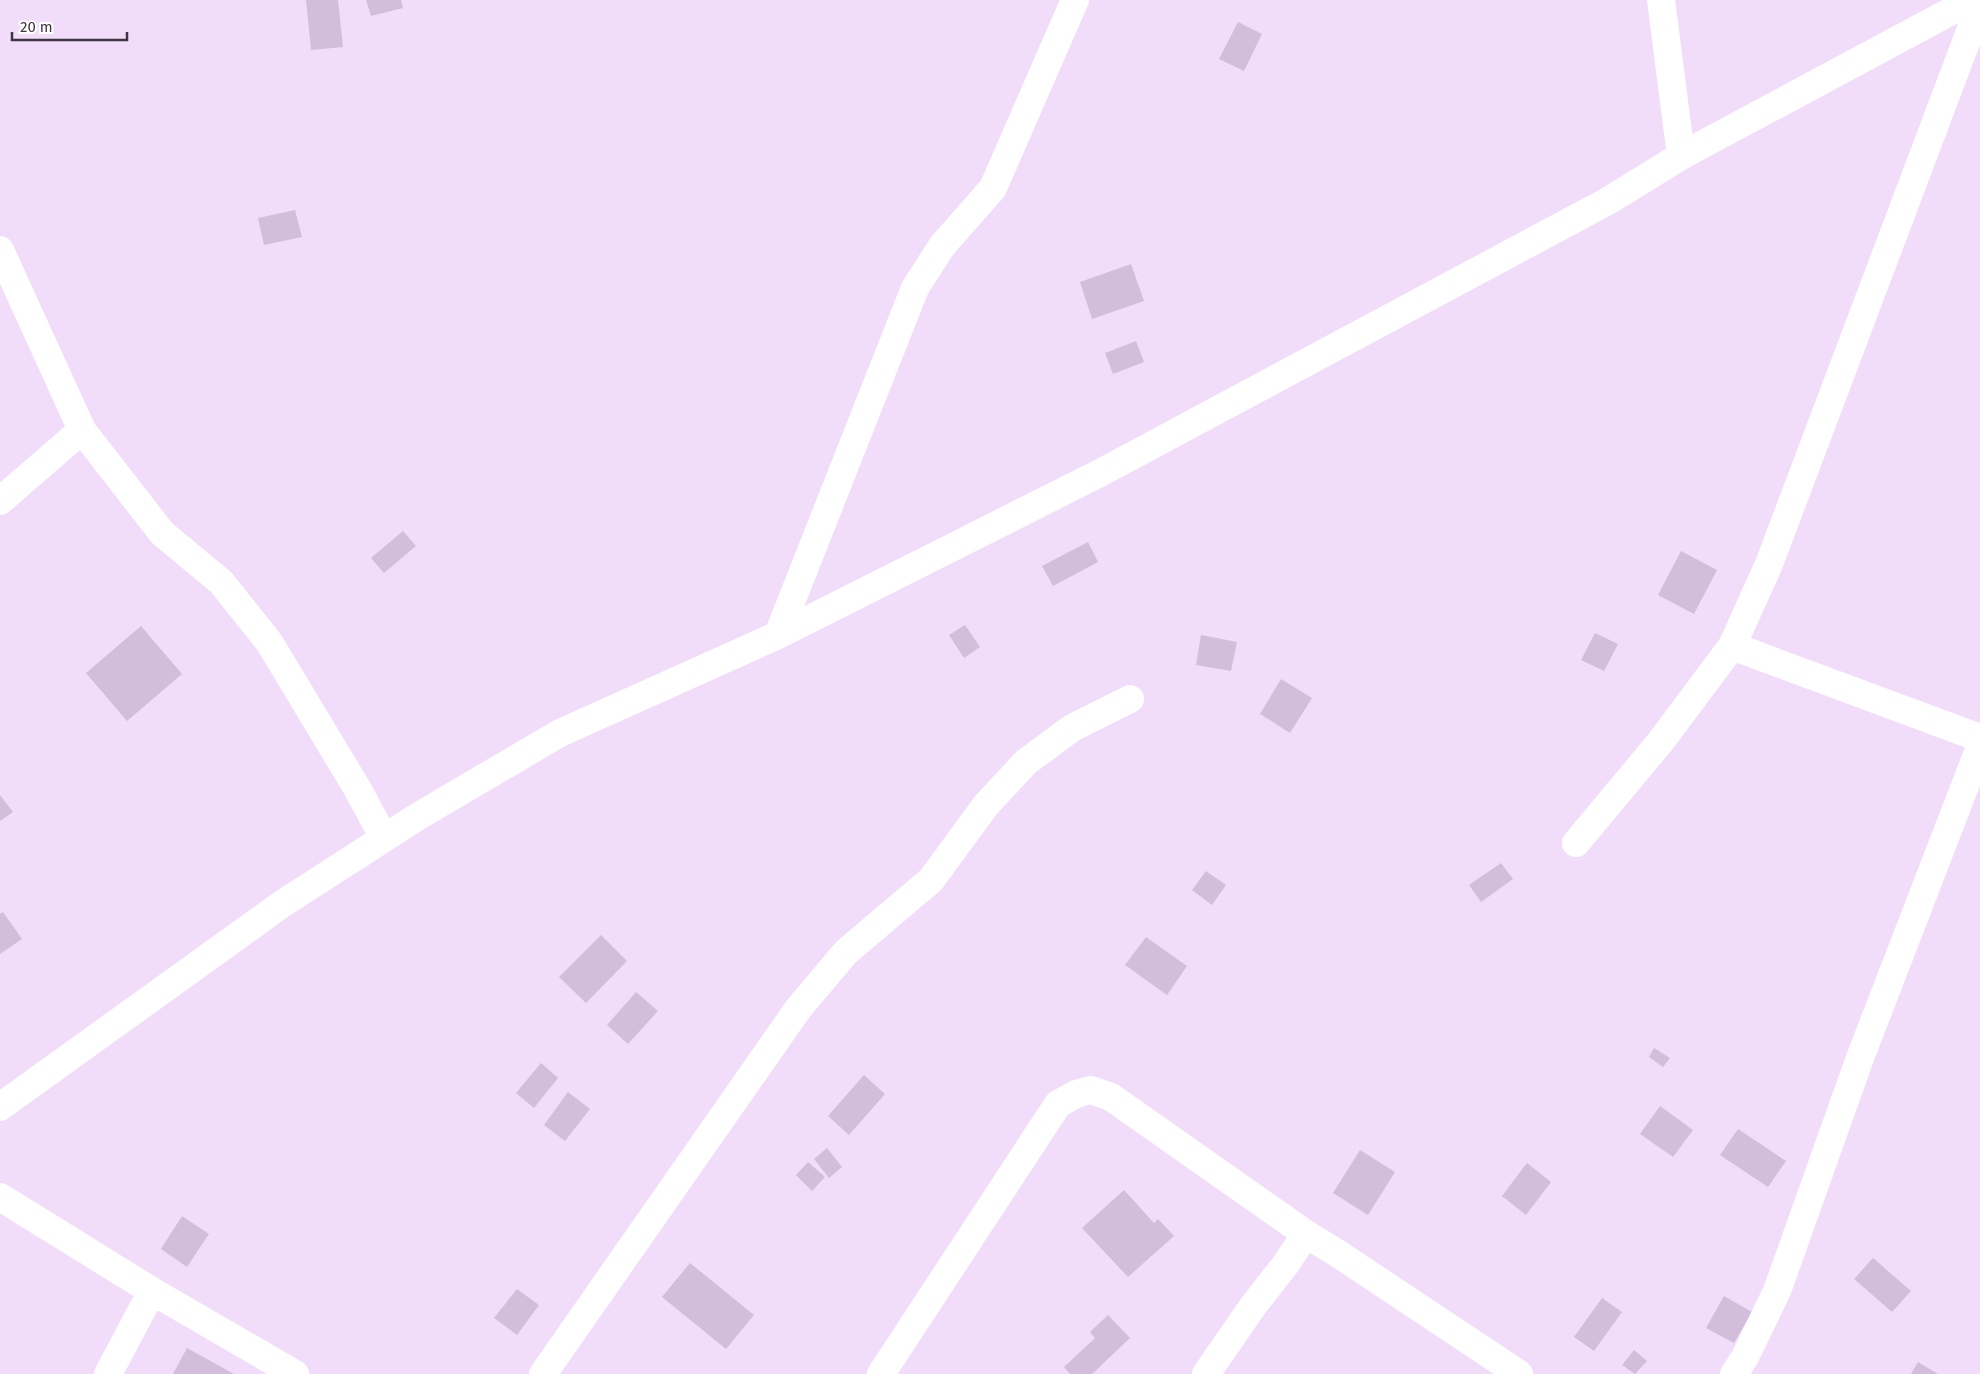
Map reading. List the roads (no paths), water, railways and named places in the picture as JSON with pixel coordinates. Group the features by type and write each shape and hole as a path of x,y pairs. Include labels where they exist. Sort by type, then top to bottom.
{"street":[{"path":"778,635 916,288 942,246 993,188 1075,0"},
{"path":"1661,0 1681,156"},
{"path":"0,1106 282,904 417,817 560,733 778,635 1109,468 1608,201 1681,156 1972,0"},
{"path":"1576,843 1661,741 1732,646 1769,564 1980,5"},
{"path":"0,250 82,430 162,533 221,582 269,642 357,788 384,838"},
{"path":"0,501 82,430"},
{"path":"1732,646 1980,738"},
{"path":"543,1374 798,1009 846,952 931,880 986,805 1026,762 1072,728 1130,699"},
{"path":"1734,1374 1745,1357 1777,1291 1860,1058 1980,747"},
{"path":"880,1374 1058,1104 1076,1094 1091,1090 1111,1097 1306,1234 1337,1252 1513,1372"},
{"path":"0,1197 152,1291 295,1374"},
{"path":"1206,1374 1306,1234"},
{"path":"108,1374 152,1291"}]}
